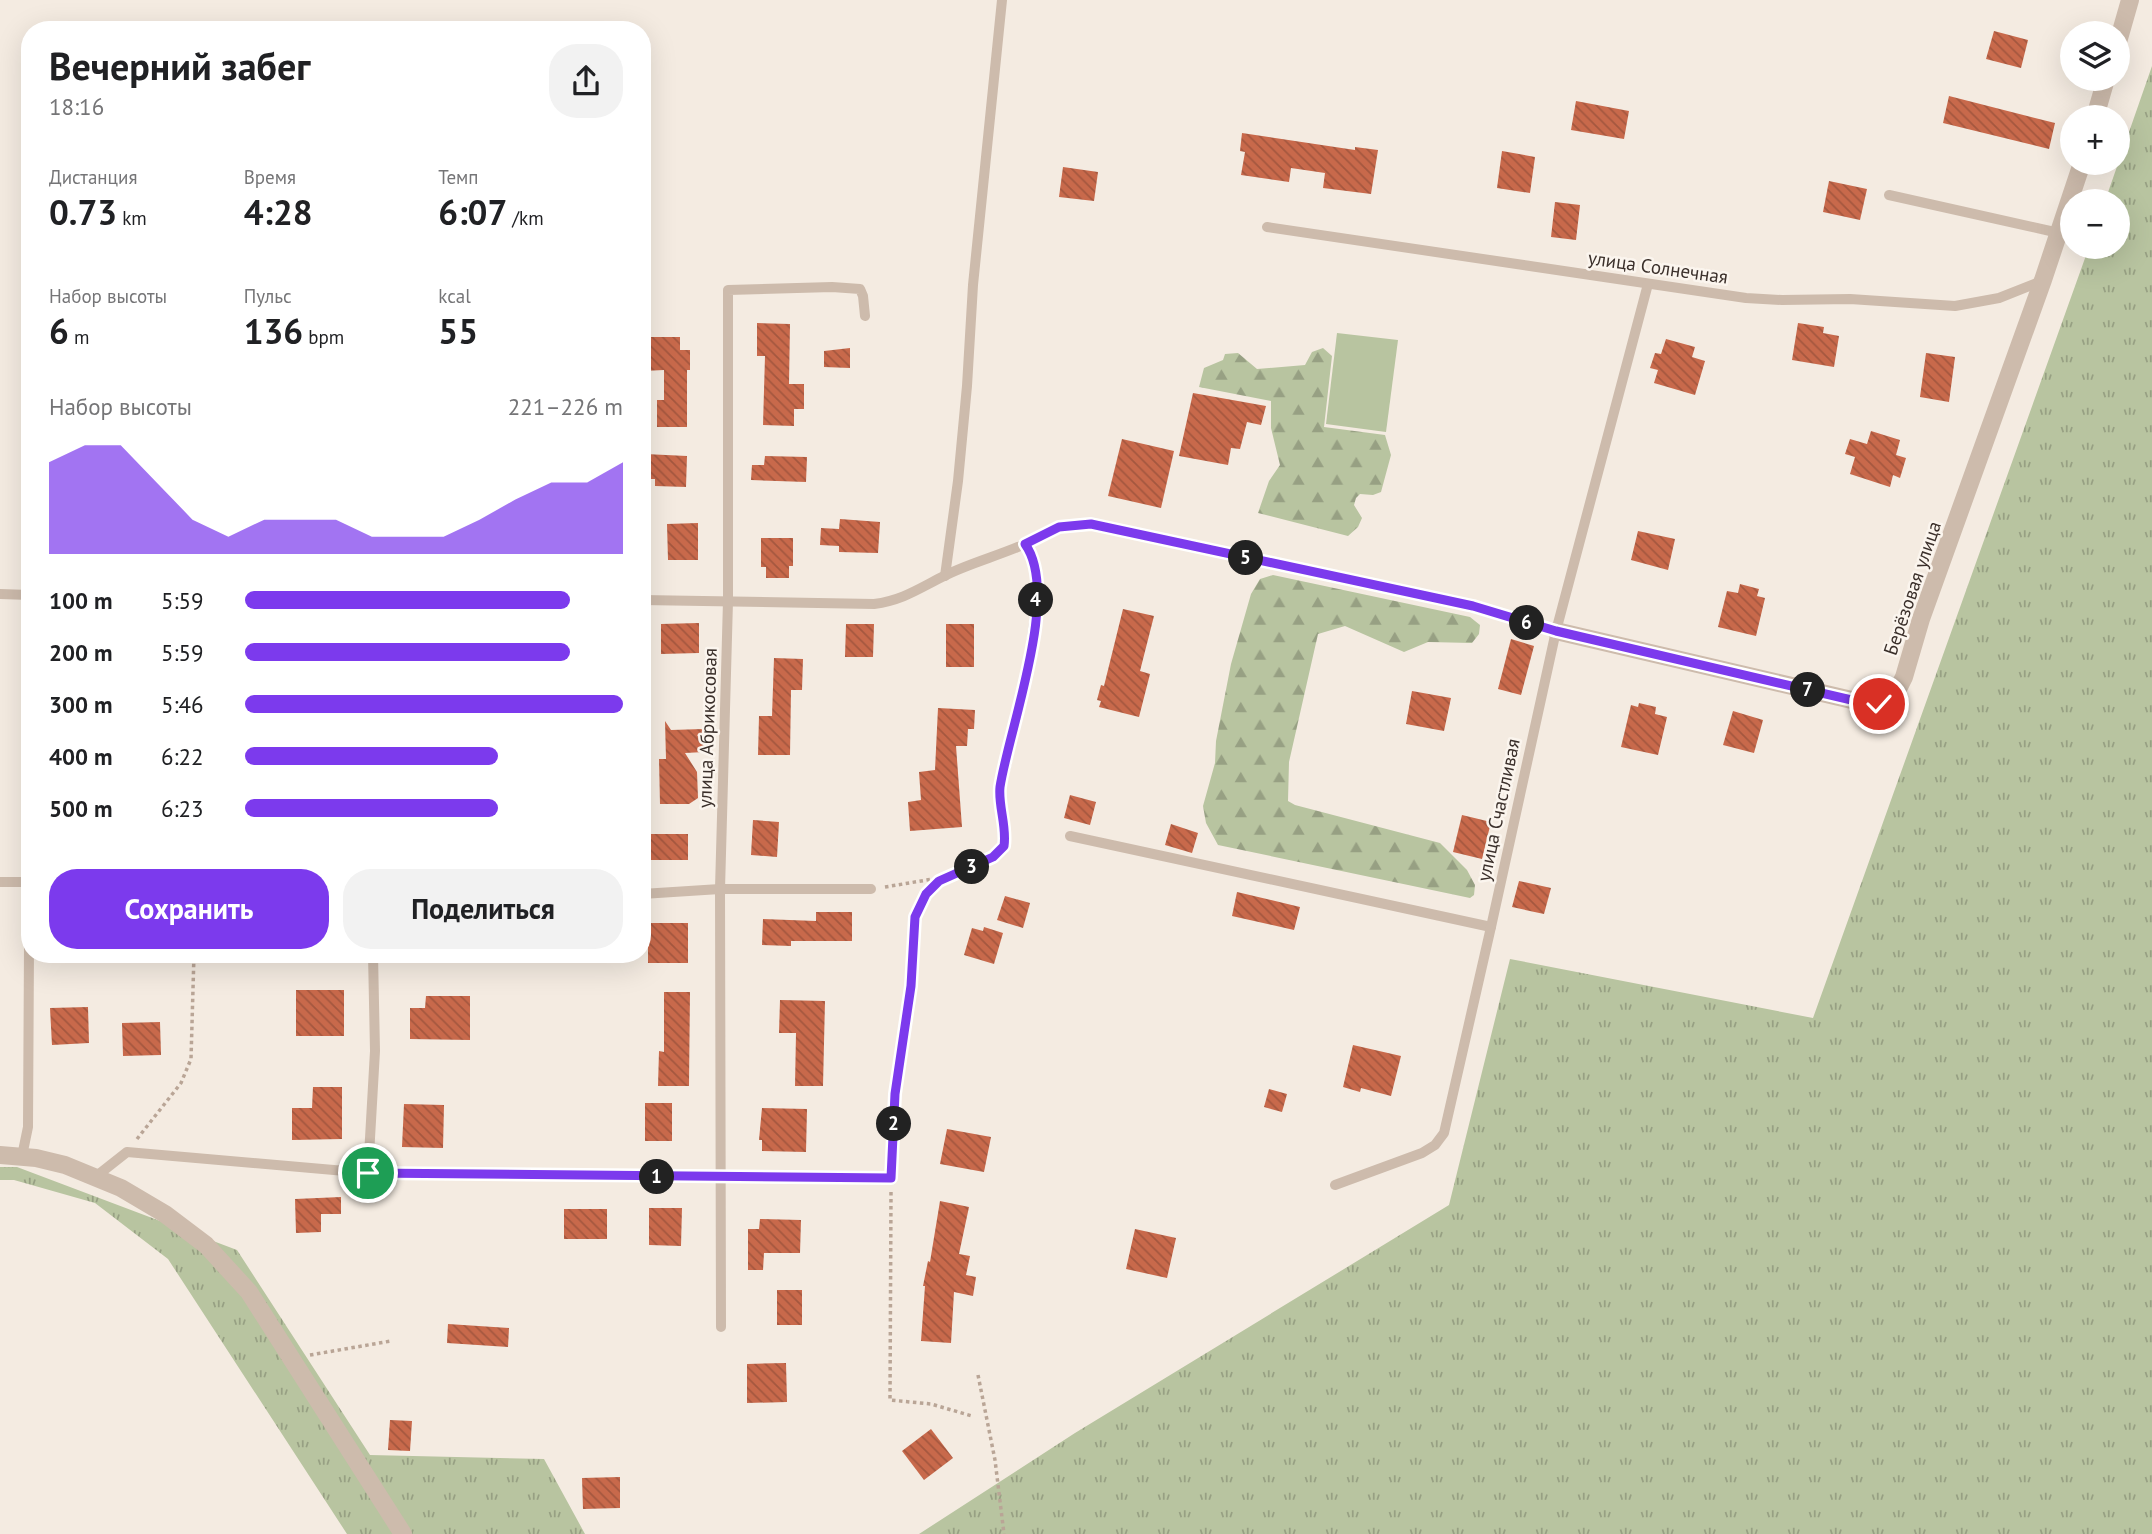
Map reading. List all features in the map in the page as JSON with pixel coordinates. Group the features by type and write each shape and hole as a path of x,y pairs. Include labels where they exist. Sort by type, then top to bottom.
{"street":[{"path":"2124,21 2130,0"},
{"name":"Берёзовая улица","path":"1556,631 1873,705 1889,701 1897,693 1904,677 1921,619 2078,175"},
{"path":"0,1155 22,1156 65,1165 121,1188 143,1200 206,1245 249,1292 403,1534"}],"lane":[{"path":"945,576 958,481 973,285 1002,0"},
{"path":"1889,195 2059,233"},
{"name":"улица Солнечная","path":"1267,227 1770,300 1850,299 1955,306 1999,298 2042,280"},
{"name":"улица Счастливая","path":"1335,1185 1422,1153 1435,1145 1444,1133 1556,631 1648,284"},
{"name":"улица Абрикосовая","path":"721,1327 720,889 728,601 728,290 860,289 865,316"},
{"path":"651,600 874,604 892,602 1059,527 1091,524 1473,606 1556,631"},
{"path":"993,857 1002,850 1005,841 1000,792 1028,669 1036,607 1036,567 1025,544"},
{"path":"0,594 21,595"},
{"path":"1070,836 1490,927"},
{"path":"0,882 21,882"},
{"path":"651,893 720,889 871,889"},
{"path":"22,1156 28,1127 29,963"},
{"path":"368,1173 375,1051 373,963"},
{"path":"94,1178 127,1152 368,1173 891,1178"}],"path":[{"path":"871,889 945,877 993,857"},
{"path":"945,877 926,894 915,917 911,986 895,1094 891,1178 890,1400 931,1404 972,1416"},
{"path":"127,1152 181,1083 191,1059 194,963"},
{"path":"290,1358 391,1341"},
{"path":"978,1375 995,1460 1004,1534"}],"green space":[{"path":"2152,66 2152,1534 919,1534 1075,1433 1449,1205 1510,959 1813,1018 2085,259 2130,259 2130,189 2109,189 2114,175 2130,175 2130,129"},
{"path":"1337,333 1398,340 1386,432 1326,424"},
{"path":"1323,348 1332,356 1324,427 1385,435 1391,455 1381,492 1373,495 1360,494 1356,498 1354,505 1362,518 1358,527 1348,536 1258,513 1269,481 1280,465 1271,428 1271,401 1199,387 1204,368 1223,360 1225,354 1238,353 1257,369 1305,365 1312,352"},
{"path":"1273,575 1470,617 1480,625 1479,634 1472,643 1428,642 1404,652 1345,626 1318,634 1289,762 1288,801 1440,843 1467,870 1475,885 1474,895 1470,898 1218,845 1206,823 1203,806 1215,763 1216,741 1231,664 1251,594 1260,579"},
{"path":"0,1167 17,1167 237,1250 370,1455 544,1459 585,1534 347,1534 168,1259 95,1203 14,1180 0,1180"}],"building":[{"path":"1994,31 2028,40 2021,68 1986,59"},
{"path":"1949,96 2055,123 2049,149 1943,123"},
{"path":"1576,101 1629,111 1624,139 1571,130"},
{"path":"1242,133 1355,150 1355,147 1378,150 1371,194 1323,188 1325,173 1291,168 1289,182 1241,175 1245,152 1240,151"},
{"path":"1502,151 1535,157 1530,193 1497,188"},
{"path":"1063,167 1098,172 1094,201 1059,197"},
{"path":"1829,181 1867,189 1860,220 1823,212"},
{"path":"1555,202 1580,205 1576,240 1551,237"},
{"path":"757,323 790,324 789,384 804,384 804,409 794,409 794,426 763,425 765,356 757,356"},
{"path":"1798,323 1824,327 1823,333 1839,336 1834,367 1792,360"},
{"path":"651,337 680,337 680,350 690,350 690,370 687,370 687,427 657,427 657,400 664,400 664,370 651,371"},
{"path":"1666,339 1695,347 1692,357 1705,361 1695,395 1654,383 1658,370 1650,368 1655,353 1661,354"},
{"path":"850,348 850,368 824,367 824,351"},
{"path":"1926,353 1955,357 1949,402 1920,397"},
{"path":"1193,393 1266,406 1261,425 1247,422 1240,449 1231,448 1228,465 1179,456"},
{"path":"1871,431 1900,440 1896,455 1906,458 1900,478 1893,475 1890,487 1850,474 1855,457 1845,454 1850,439 1867,444"},
{"path":"1122,439 1174,451 1161,508 1108,496"},
{"path":"651,454 687,456 686,487 655,486 655,479 651,479"},
{"path":"765,456 807,457 806,482 751,480 752,465 764,465"},
{"path":"840,519 880,522 878,553 839,552 839,546 820,545 821,528 839,529"},
{"path":"698,523 698,560 668,560 667,524"},
{"path":"1638,531 1675,539 1668,570 1631,560"},
{"path":"761,538 793,538 793,566 789,566 789,578 766,578 766,567 761,567"},
{"path":"1740,584 1759,589 1757,596 1765,598 1756,636 1718,627 1727,591 1738,593"},
{"path":"1123,609 1154,616 1140,671 1150,674 1139,717 1099,707 1101,701 1097,700 1101,685 1104,686"},
{"path":"699,623 699,653 661,654 661,624"},
{"path":"846,624 874,624 873,657 845,657"},
{"path":"946,624 974,624 974,667 946,667"},
{"path":"1511,639 1534,646 1521,695 1498,689"},
{"path":"774,658 803,659 802,690 791,690 790,755 758,755 759,716 772,716"},
{"path":"1412,691 1451,698 1444,731 1406,724"},
{"path":"1639,703 1656,707 1655,714 1667,717 1658,755 1621,747 1631,705 1638,707"},
{"path":"938,708 975,710 974,729 968,729 967,746 956,746 962,827 910,831 908,802 921,800 919,772 935,770"},
{"path":"1733,711 1763,720 1754,753 1723,745"},
{"path":"665,721 671,730 703,729 704,752 685,753 697,772 698,798 689,804 660,804 659,759 666,759"},
{"path":"1070,795 1096,802 1090,825 1064,818"},
{"path":"1462,815 1491,822 1482,859 1453,852"},
{"path":"753,820 779,822 777,857 751,855"},
{"path":"1171,824 1198,833 1192,853 1165,845"},
{"path":"651,834 688,834 688,860 651,860"},
{"path":"1519,881 1551,888 1544,914 1512,907"},
{"path":"1237,892 1300,907 1294,930 1232,916"},
{"path":"1005,896 1030,903 1023,928 997,920"},
{"path":"816,912 852,912 852,941 791,941 791,946 762,945 763,919 816,921"},
{"path":"651,923 688,923 688,963 651,963"},
{"path":"984,927 1003,933 994,964 964,955 972,928 983,931"},
{"path":"296,990 344,990 344,1036 296,1036"},
{"path":"664,992 690,992 689,1086 658,1086 659,1051 664,1052"},
{"path":"426,996 470,996 470,1040 410,1039 410,1008 425,1008"},
{"path":"780,1000 825,1001 823,1086 795,1086 796,1033 779,1033"},
{"path":"88,1007 89,1043 52,1045 50,1008"},
{"path":"160,1022 161,1055 123,1056 122,1023"},
{"path":"1353,1045 1401,1056 1391,1096 1361,1088 1360,1092 1343,1087"},
{"path":"313,1087 342,1087 342,1139 292,1140 292,1108 312,1108"},
{"path":"1269,1089 1287,1094 1282,1112 1264,1107"},
{"path":"645,1103 672,1103 672,1141 645,1141"},
{"path":"404,1104 444,1105 443,1148 402,1147"},
{"path":"762,1108 807,1109 806,1152 762,1151 762,1140 759,1140"},
{"path":"947,1129 991,1137 984,1172 940,1164"},
{"path":"341,1197 341,1214 321,1214 321,1232 296,1233 295,1199"},
{"path":"940,1201 969,1207 959,1254 970,1256 966,1275 976,1277 973,1296 954,1292 951,1343 921,1341 923,1286 928,1261 930,1262"},
{"path":"649,1208 682,1208 681,1246 649,1245"},
{"path":"564,1209 607,1209 607,1239 564,1239"},
{"path":"760,1219 801,1220 800,1253 764,1253 763,1270 748,1270 748,1229 759,1229"},
{"path":"1135,1229 1176,1238 1167,1278 1126,1269"},
{"path":"777,1290 802,1290 802,1325 777,1325"},
{"path":"448,1324 509,1328 508,1347 447,1343"},
{"path":"786,1363 787,1402 747,1403 747,1364"},
{"path":"390,1420 412,1421 410,1451 388,1450"},
{"path":"931,1429 953,1458 924,1480 902,1451"},
{"path":"620,1477 620,1508 583,1509 582,1478"}],"route":[{"path":"368,1173 891,1178 895,1094 911,986 915,917 926,894 939,881 993,857 1004,846 1000,792 1028,669 1036,607 1036,567 1025,544 1059,527 1091,524 1473,606 1556,631 1873,705 1879,704"}]}
